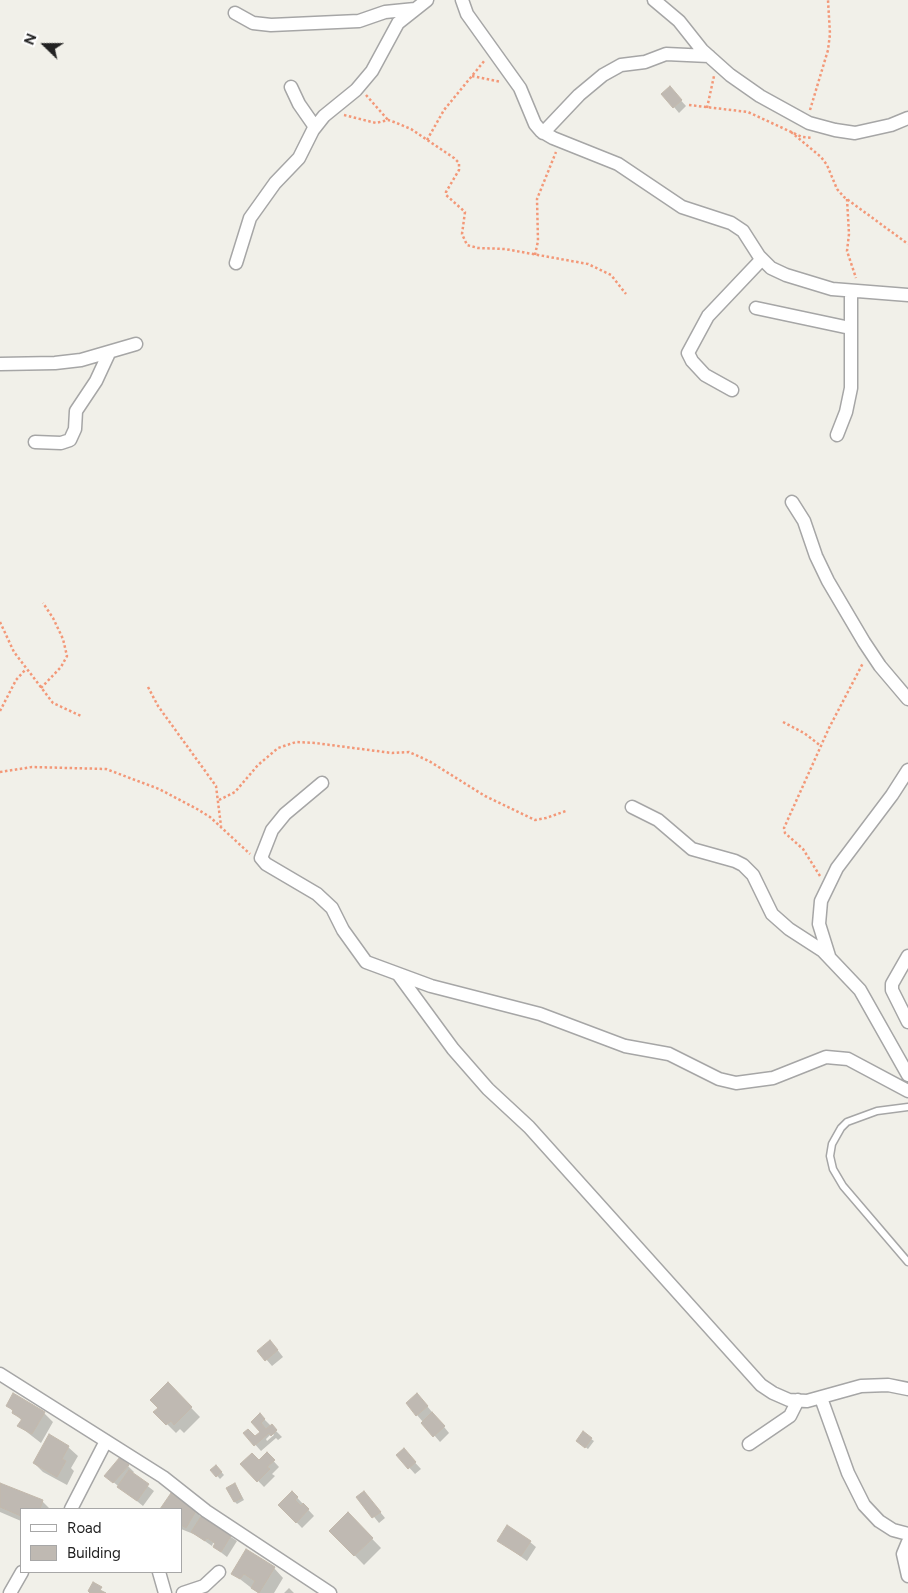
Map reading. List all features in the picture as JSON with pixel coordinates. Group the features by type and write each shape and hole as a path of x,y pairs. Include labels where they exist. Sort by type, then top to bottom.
{"street":[{"path":"236,263 250,218 275,183 298,158 315,127 359,87 372,71 398,23 427,0"},
{"path":"462,0 467,14 514,79 530,107 535,124 544,133 618,164 682,207 731,222 743,231 762,259 771,268 804,282 832,290 908,295"},
{"path":"654,0 679,21 712,59 760,96 806,121 834,130 855,133 891,125 908,118"},
{"path":"235,13 253,23 271,25 358,21 385,12 415,9"},
{"path":"544,133 578,95 603,75 621,65 645,62 666,54 712,59"},
{"path":"291,87 298,104 315,127"},
{"path":"732,390 705,375 692,361 688,353 708,316 762,259"},
{"path":"837,435 846,412 851,388 850,328 855,291"},
{"path":"756,308 850,328"},
{"path":"0,364 55,363 109,353 136,344"},
{"path":"35,442 61,443 70,440 75,429 76,411 96,381 109,353"},
{"path":"792,502 804,521 816,556 828,581 870,651 908,699"},
{"path":"830,959 819,924 819,912 829,884 837,868 892,795 908,770"},
{"path":"322,783 285,814 272,830 263,849 262,861 318,894 332,908 344,930 366,962 472,998 540,1014 625,1046 669,1054 719,1079 736,1083 773,1078 826,1057 832,1057 848,1059 908,1091"},
{"path":"632,807 658,820 692,849 735,860 743,865 753,875 772,914 830,959 860,990 908,1076"},
{"path":"908,956 892,984 892,990 908,1022"},
{"path":"398,974 453,1049 488,1089 529,1127 761,1384 773,1393 789,1400 821,1398 861,1386 888,1385 908,1389"},
{"path":"0,1374 33,1397 163,1477 206,1511 330,1593"},
{"path":"821,1398 845,1465 864,1505 879,1522 894,1530 908,1534"},
{"path":"749,1444 790,1416 798,1400"},
{"path":"72,1508 106,1441"},
{"path":"908,1542 903,1554 908,1576"},
{"path":"183,1593 204,1586 219,1572"},
{"path":"10,1593 21,1573"},
{"path":"159,1573 165,1593"}],"lane":[{"path":"908,1107 877,1111 847,1122 840,1128 832,1144 830,1156 833,1169 843,1186 908,1262"}],"path":[{"path":"806,121 828,50 830,34 828,0"},
{"path":"427,140 444,110 492,48"},
{"path":"706,108 713,82 712,59"},
{"path":"472,76 498,82 514,79"},
{"path":"359,87 388,120 411,129 458,163 459,170 446,195 465,212 462,234 466,244 601,268 620,283 626,294"},
{"path":"689,105 748,112 802,137 813,138 834,130"},
{"path":"331,111 376,123 388,120"},
{"path":"791,132 821,157 827,165 837,189 847,199 908,244"},
{"path":"535,255 538,241 537,199 548,167 562,142"},
{"path":"847,199 849,234 847,251 855,291"},
{"path":"41,688 61,667 67,656 63,639 43,603"},
{"path":"0,622 6,639 26,669 53,703 81,716"},
{"path":"829,884 819,876 802,849 785,833 784,828 821,746 870,651"},
{"path":"0,711 16,680 26,669"},
{"path":"148,687 190,752 216,786 221,827"},
{"path":"782,722 804,733 821,746"},
{"path":"219,800 235,792 258,766 278,748 296,742 409,752 429,761 479,793 535,820 566,811"},
{"path":"0,772 26,767 106,769 174,796 210,817 243,849 262,861"}],"building":[{"path":"670,86 682,100 673,108 661,94"},
{"path":"270,1340 278,1350 265,1361 257,1351"},
{"path":"168,1382 192,1407 174,1425 171,1421 166,1425 153,1412 158,1408 150,1400"},
{"path":"13,1393 45,1412 32,1434 17,1426 22,1419 12,1413 13,1410 6,1406"},
{"path":"417,1393 428,1406 416,1416 406,1403"},
{"path":"432,1412 445,1426 433,1437 421,1423"},
{"path":"260,1413 265,1419 261,1423 266,1429 272,1424 277,1430 271,1436 269,1433 254,1446 243,1433 248,1429 255,1436 260,1432 251,1422"},
{"path":"583,1431 592,1438 585,1448 576,1441"},
{"path":"49,1434 69,1446 62,1459 66,1461 57,1477 33,1463"},
{"path":"404,1448 416,1462 408,1469 396,1455"},
{"path":"267,1452 275,1460 267,1467 270,1469 257,1482 240,1464 252,1453 259,1460"},
{"path":"120,1457 129,1465 113,1483 104,1476"},
{"path":"216,1465 222,1472 216,1477 210,1470"},
{"path":"129,1470 149,1484 137,1501 117,1487"},
{"path":"0,1483 43,1500 40,1508 20,1508 20,1516 0,1507"},
{"path":"235,1483 242,1498 234,1502 226,1488"},
{"path":"292,1491 298,1497 295,1500 301,1506 303,1503 309,1509 296,1523 278,1505"},
{"path":"364,1491 381,1512 372,1518 356,1497"},
{"path":"171,1493 176,1497 179,1493 192,1502 189,1507 196,1511 186,1528 182,1526 182,1508 161,1508"},
{"path":"348,1512 373,1538 354,1556 329,1531"},
{"path":"202,1515 232,1534 221,1552 213,1547 215,1543 207,1538 205,1541 191,1532"},
{"path":"507,1525 531,1541 521,1556 497,1541"},
{"path":"246,1549 275,1567 259,1593 251,1588 255,1581 244,1574 240,1579 231,1574"},
{"path":"93,1582 102,1587 100,1590 106,1593 90,1593 88,1591"}]}
